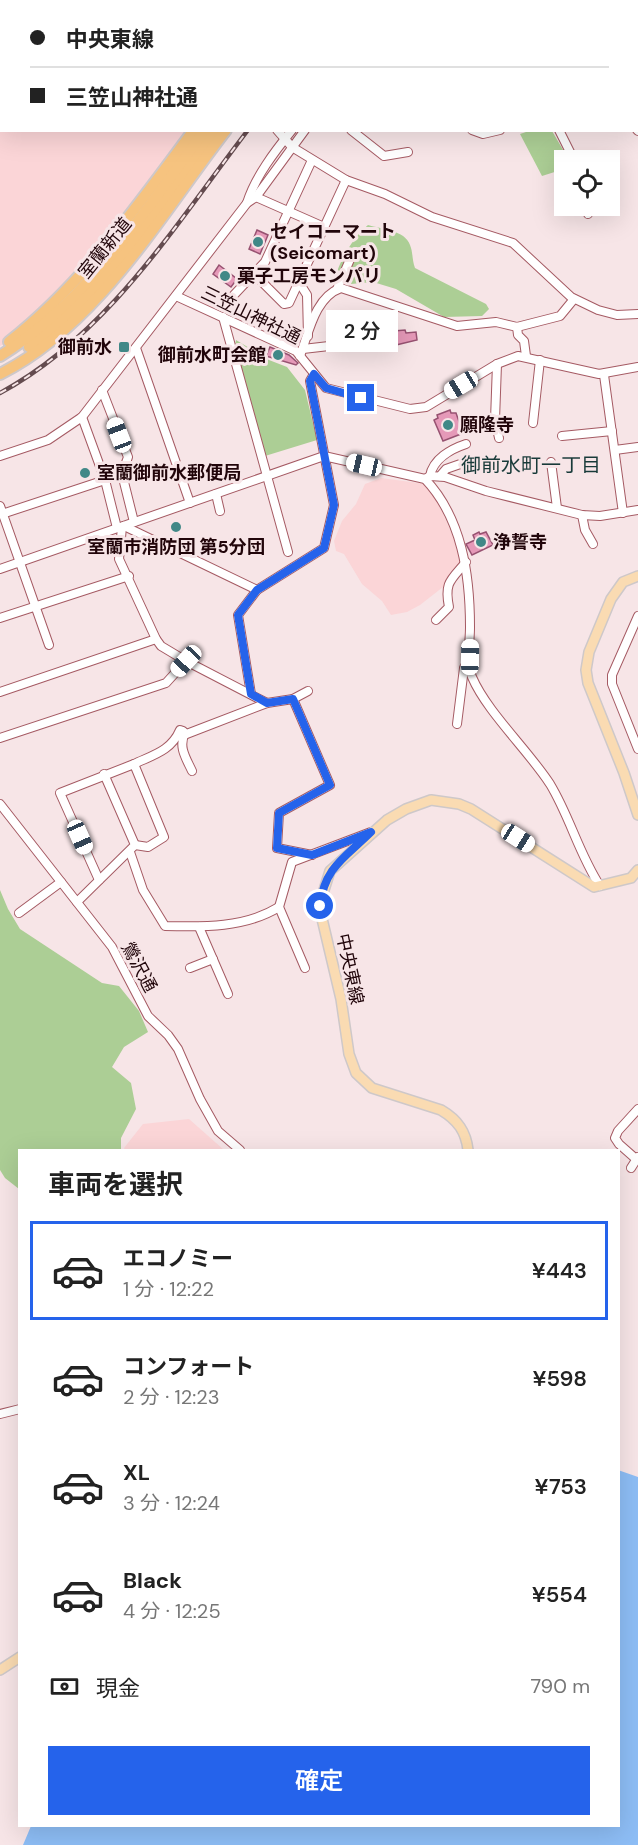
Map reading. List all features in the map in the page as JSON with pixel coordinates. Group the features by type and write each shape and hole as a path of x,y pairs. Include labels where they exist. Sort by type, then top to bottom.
{"highway":[{"path":"0,350 38,319 94,261 192,132"},
{"name":"室蘭新道","path":"0,356 44,324 90,279 203,132"},
{"name":"室蘭新道","path":"0,367 31,346 81,303 132,242 214,132"},
{"path":"0,374 59,333 106,288 224,132"}],"main road":[{"path":"638,576 623,582 615,593 588,652 586,670 588,682 638,815"},
{"name":"中央東線","path":"468,1149 461,1127 450,1116 441,1110 372,1088 356,1073 349,1054 341,999 320,906 324,883 330,871 387,820 431,800 459,804 509,832 592,887 600,886"},
{"path":"600,886 631,878 638,870"},
{"path":"0,1670 18,1658"}],"street":[{"path":"0,456 48,440 82,417 247,203 256,197 303,132"},
{"path":"354,132 384,156 408,152"},
{"path":"560,132 569,150"},
{"path":"289,133 292,147 346,180 385,194 432,217 513,243 574,298 598,310 617,315 638,314"},
{"path":"247,203 250,192 289,133"},
{"path":"231,298 265,262 312,160"},
{"path":"255,271 260,280 285,304 290,303 346,180"},
{"path":"256,197 324,227"},
{"path":"337,290 352,255"},
{"path":"300,284 307,295 308,336"},
{"path":"302,353 319,304 341,288 457,326 496,322 517,327 561,316 574,298"},
{"name":"三笠山神社通","path":"176,296 302,353 314,374 329,390 413,409 426,407 497,364 518,356 526,356"},
{"path":"224,317 288,552"},
{"path":"517,327 518,335 524,341 526,356 604,375 638,367"},
{"path":"302,353 329,346"},
{"path":"135,348 190,503"},
{"path":"533,423 540,360"},
{"path":"497,364 495,420 499,438"},
{"path":"251,694 238,615 257,590 324,548 334,505 310,381 314,374"},
{"path":"604,375 623,513"},
{"path":"102,390 128,457 122,474 134,522"},
{"path":"82,417 121,527 119,559 129,576 156,639 161,646 186,661 267,703"},
{"path":"562,436 612,431"},
{"path":"427,477 448,451 466,444"},
{"path":"615,450 638,447"},
{"path":"0,569 324,456 427,477 440,476 486,491 582,515 638,510"},
{"path":"440,476 446,469 466,462"},
{"path":"551,462 557,508"},
{"path":"427,477 446,507 466,562 469,668 475,682 549,782 566,811 585,861 600,886"},
{"path":"49,645 1,510 105,480"},
{"path":"216,494 220,511"},
{"path":"582,515 585,530 593,544"},
{"path":"121,527 257,590"},
{"path":"436,620 449,607 446,591 448,584 466,562"},
{"path":"0,618 129,576"},
{"path":"638,616 612,675 612,684 638,748"},
{"path":"0,692 156,639"},
{"path":"457,724 464,668 470,657"},
{"path":"0,738 166,682 186,661"},
{"path":"184,735 267,703 293,699 308,690"},
{"path":"293,699 330,785 279,813 277,848 312,855"},
{"path":"99,880 60,793 169,748 175,742 180,730 184,735 182,748 192,771"},
{"path":"77,902 132,849 148,847 164,837 134,764"},
{"path":"105,774 132,849 143,890 165,927 199,927 254,920 279,907"},
{"name":"鶯沢通","path":"0,804 121,960 148,1016 168,1035 178,1049 200,1099 218,1131 239,1149"},
{"path":"306,968 279,907 292,862 371,832"},
{"path":"19,913 62,882"},
{"path":"199,927 228,994"},
{"path":"190,968 213,959"},
{"path":"631,1168 637,1158 615,1138 618,1131 638,1109"},
{"path":"0,1414 18,1410"}],"shaded area":[{"path":"0,132 194,132 85,271 23,334 0,346"},
{"path":"381,478 426,484 435,495 461,562 443,587 420,605 407,612 391,615 382,601 362,584 344,554 336,551 334,541 342,521 356,504 365,484"},
{"path":"189,1119 223,1149 124,1149 143,1124"}],"green space":[{"path":"553,132 563,150 554,150 554,172 542,176 520,134"},
{"path":"368,225 403,236 410,245 415,268 486,304 489,309 482,316 444,317 396,289 373,282 351,284 335,282 347,251"},
{"path":"236,340 269,360 287,367 305,390 317,440 265,456 235,345"},
{"path":"0,890 20,929 102,983 119,986 139,1011 148,1032 124,1047 112,1067 131,1083 136,1109 121,1138 121,1149 18,1149 18,1188 5,1178 0,1170"}],"water":[{"path":"620,1471 638,1477 638,1845 23,1845 31,1827 620,1827"}],"building":[{"name":"セイコーマート (Seicomart)","path":"257,230 268,235 260,254 249,249"},
{"name":"菓子工房モンパリ","path":"219,265 237,279 231,287 213,274"},
{"path":"405,330 406,333 416,332 417,340 396,345 396,341 393,341 394,331"},
{"name":"御前水町会館","path":"270,347 289,355 298,363 296,365 266,356"},
{"name":"願隆寺","path":"450,410 451,413 456,413 462,430 461,434 443,441 434,420 438,418 437,415"},
{"name":"浄誓寺","path":"479,532 480,534 486,532 493,545 472,555 466,544 475,540 473,535"}],"railway":[{"path":"0,393 39,369 74,341 107,309 166,240 247,132"}],"place":[{"name":"セイコーマート (Seicomart)","path":"258,242"},
{"name":"菓子工房モンパリ","path":"225,276"},
{"name":"御前水","path":"124,347"},
{"name":"御前水町会館","path":"278,355"},
{"name":"願隆寺","path":"448,425"},
{"name":"室蘭御前水郵便局","path":"85,473"},
{"name":"室蘭市消防団 第5分団","path":"176,527"},
{"name":"浄誓寺","path":"481,542"}],"district":[{"name":"御前水町一丁目","path":"531,465"}],"route":[{"path":"320,906 324,883 330,871 371,832 312,855 277,848 279,813 330,785 293,699 267,703 251,694 238,615 257,590 291,571 324,548 334,505 310,381 314,374 326,388 361,398"}]}
